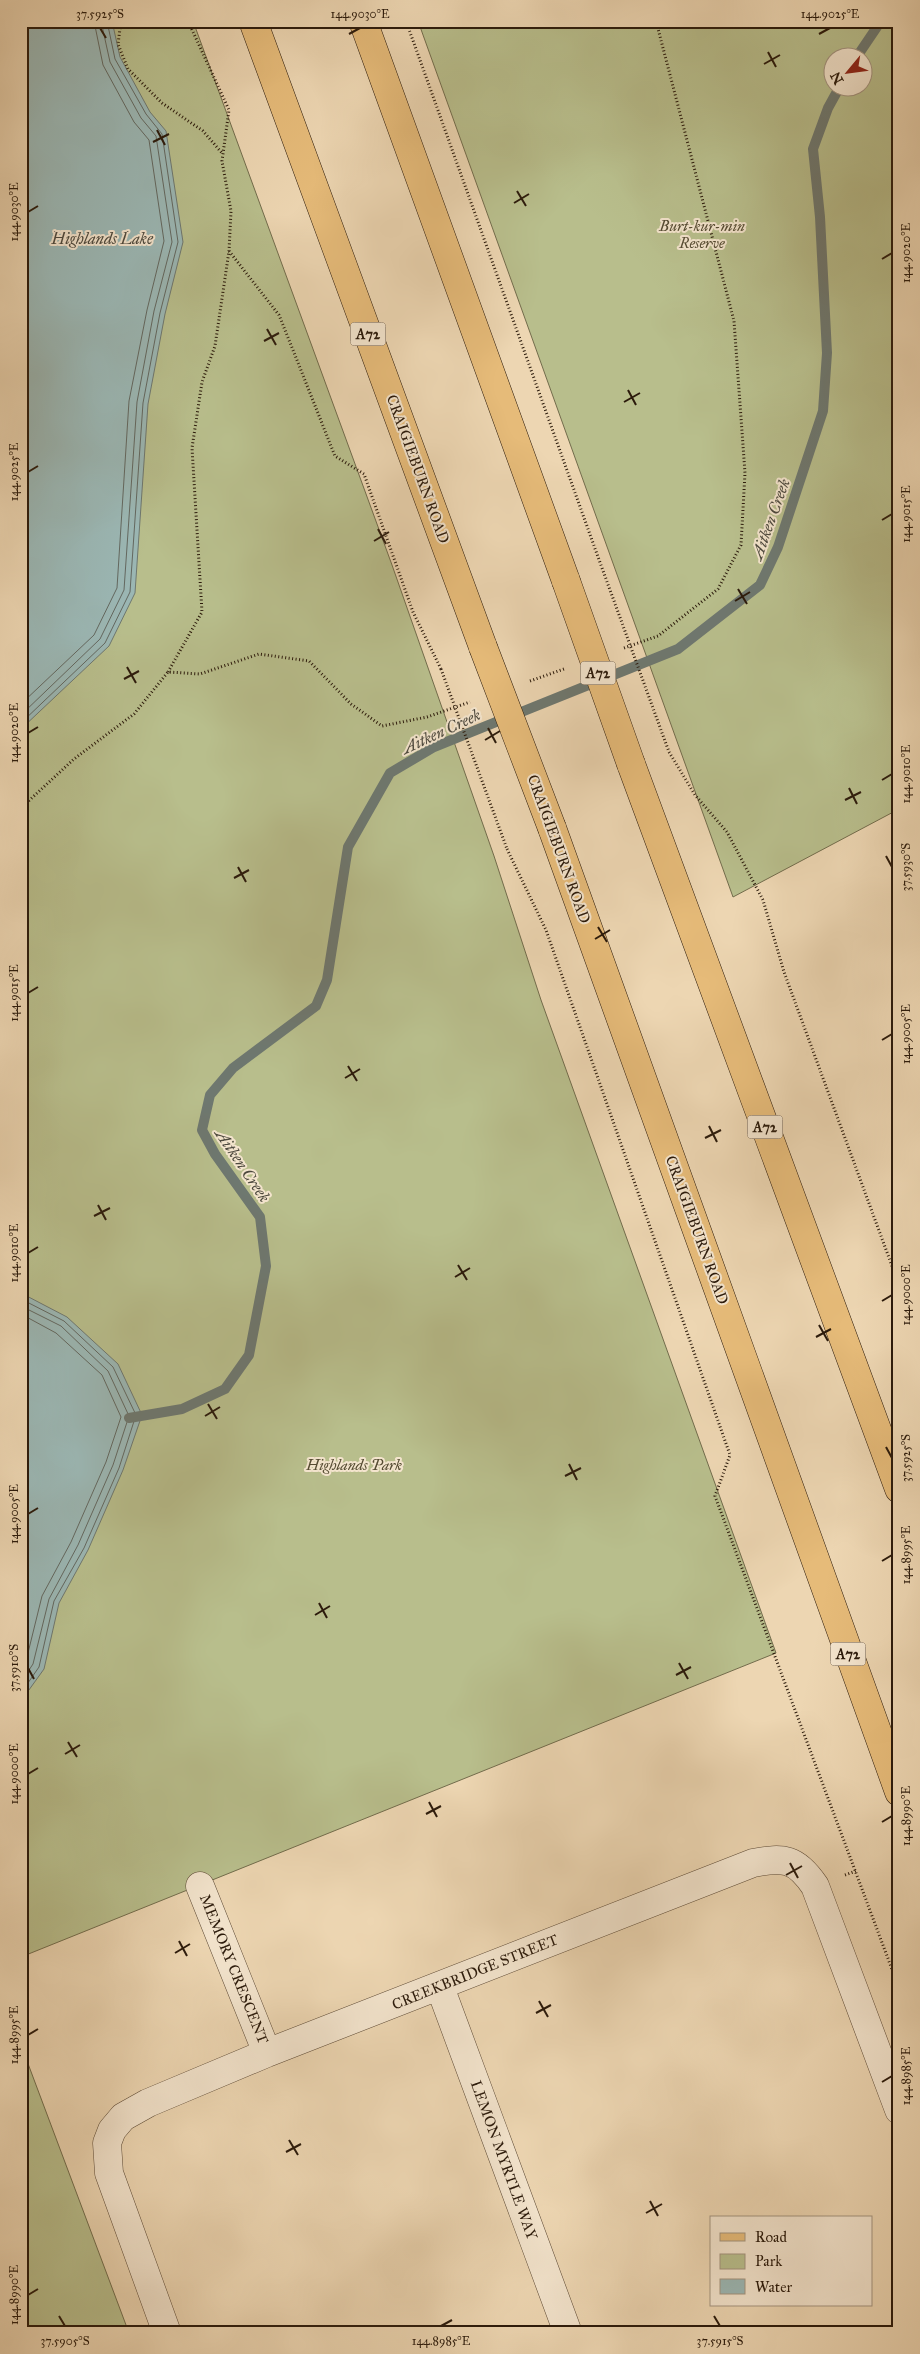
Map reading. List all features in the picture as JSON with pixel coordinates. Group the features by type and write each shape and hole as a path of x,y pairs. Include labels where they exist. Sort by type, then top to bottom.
{"main road":[{"name":"CRAIGIEBURN ROAD","path":"253,21 552,828 899,1792"},
{"name":"A72","path":"364,21 631,764 899,1488"}],"street":[{"name":"CREEKBRIDGE STREET","path":"167,2333 109,2173 107,2143 112,2130 123,2117 148,2103 267,2053 440,1987 753,1863 776,1858 792,1862 804,1870 815,1886 899,2110"},
{"name":"MEMORY CRESCENT","path":"200,1886 267,2053"},
{"name":"LEMON MYRTLE WAY","path":"440,1987 568,2333"}],"path":[{"path":"121,21 118,44 128,69 162,103 202,132 222,153"},
{"path":"21,808 74,759 134,714 168,672 202,612 192,448 202,382 215,346 229,251 232,211 222,161 229,110 188,21"},
{"path":"406,21 669,752 695,796 727,832 763,900 788,981 899,1284"},
{"path":"621,649 658,636 718,589 741,546 746,473 734,321 656,21"},
{"path":"229,251 279,315 335,456 364,474 413,612 441,669 507,849 546,930 730,1455 716,1496 899,1988"},
{"path":"168,672 200,674 259,654 309,661 351,704 382,726 427,717 473,701"},
{"path":"528,682 566,669"}],"green space":[{"name":"Highlands Park","path":"21,21 193,21 392,565 494,856 541,1000 776,1653 21,1957"},
{"name":"Burt-kur-min Reserve","path":"418,21 899,21 899,809 733,897"},
{"path":"21,2045 129,2333 21,2333"}],"water":[{"name":"Highlands Lake","path":"21,21 112,21 120,57 150,112 166,131 183,242 165,314 148,404 135,593 109,646 21,729"},
{"path":"21,1293 67,1317 118,1364 142,1415 123,1470 88,1550 59,1603 44,1669 21,1701"}],"waterway":[{"name":"Aitken Creek","path":"863,48 881,21"},
{"name":"Aitken Creek","path":"129,1418 182,1409 225,1389 249,1355 266,1266 260,1217 215,1154 202,1130 210,1095 233,1068 316,1006 327,980 348,847 390,773 434,747 678,649 760,585 778,547 823,411 827,353 820,217 813,149 834,98"}]}
